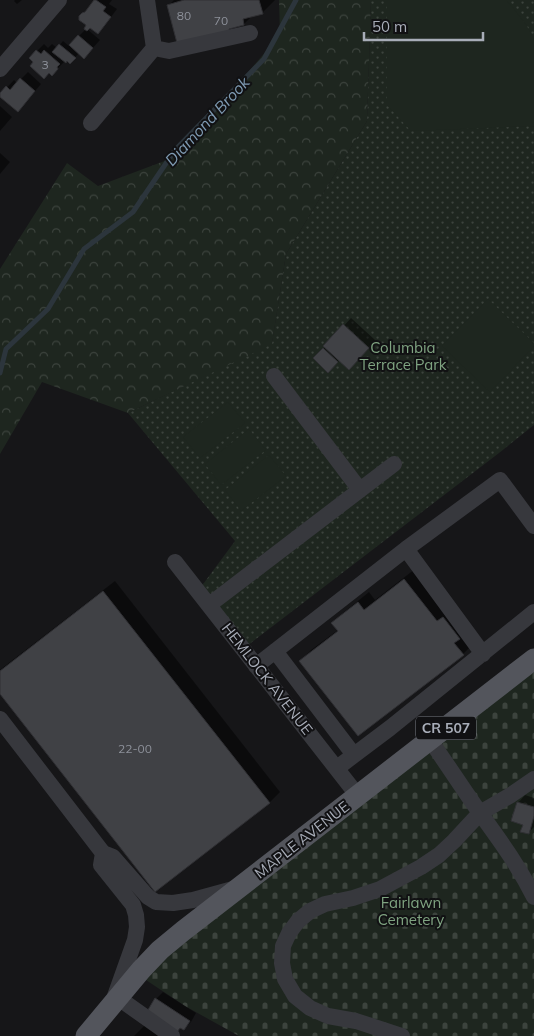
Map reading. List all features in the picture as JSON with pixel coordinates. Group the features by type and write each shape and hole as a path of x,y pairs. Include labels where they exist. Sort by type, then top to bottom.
{"main road":[{"name":"MAPLE AVENUE","path":"86,1036 140,970 160,950 534,659"}],"street":[{"path":"0,69 59,0"},
{"path":"91,123 154,48 147,0"},
{"path":"154,48 170,51 250,33"},
{"path":"274,376 360,490"},
{"path":"209,605 394,464"},
{"path":"256,666 500,480 534,526"},
{"path":"406,550 483,654"},
{"name":"HEMLOCK AVENUE","path":"175,562 358,796"},
{"path":"337,768 534,613"},
{"path":"275,651 354,756"},
{"path":"0,719 103,853 113,857 148,897 156,902 173,903 193,900 240,887"},
{"path":"430,740 517,865 534,897"},
{"path":"402,1036 356,1021 328,1016 310,1008 295,996 285,979 282,962 284,946 289,933 298,921 310,911 326,904 380,889 415,871 439,855 480,813 534,779"},
{"path":"103,853 101,865 133,905 136,914 135,940 115,1000 172,1036"}],"green space":[{"path":"279,0 371,0 367,121 286,254 272,344 128,413 42,382 0,454 0,269 67,163 98,186 175,157 280,35"},
{"name":"Columbia Terrace Park","path":"371,0 534,0 534,425 243,649 198,591 235,541 128,413 272,343 286,254 367,121"},
{"path":"387,0 506,0 527,26 534,40 534,126 411,131 387,105"},
{"path":"488,299 534,343 534,346 490,392 442,346"},
{"path":"228,402 245,423 200,458 183,437"},
{"path":"249,429 266,450 221,485 205,464"},
{"path":"269,455 286,476 241,511 225,490"},
{"name":"Fairlawn Cemetery","path":"534,659 534,1036 239,1036 185,1006 137,974"}],"building":[{"path":"94,0 106,7 103,11 111,17 98,34 90,28 87,31 84,29 86,25 79,20 79,16 85,12"},
{"path":"184,0 259,0 263,14 243,19 244,25 229,29 229,32 177,43 167,5"},
{"path":"78,35 93,48 84,59 69,45"},
{"path":"59,44 76,58 70,64 52,52"},
{"path":"36,50 41,54 44,50 60,64 52,76 49,73 44,79 30,66 33,62 29,58"},
{"path":"20,78 35,91 18,112 0,97 0,93 6,86 10,90"},
{"path":"343,324 369,348 349,370 323,346"},
{"path":"323,348 338,362 328,373 313,358"},
{"path":"404,579 437,621 443,617 460,639 454,643 464,655 358,736 299,661 338,631 331,623 358,602 364,610"},
{"path":"103,591 270,803 155,892 0,694 0,671"},
{"path":"517,802 534,807 534,816 529,834 520,832 523,825 511,821"},
{"path":"155,998 190,1021 184,1030 180,1028 175,1035 145,1015"}],"waterway":[{"name":"Diamond Brook","path":"0,373 6,349 48,309 84,249 133,212 175,150 264,59 296,0"}]}
